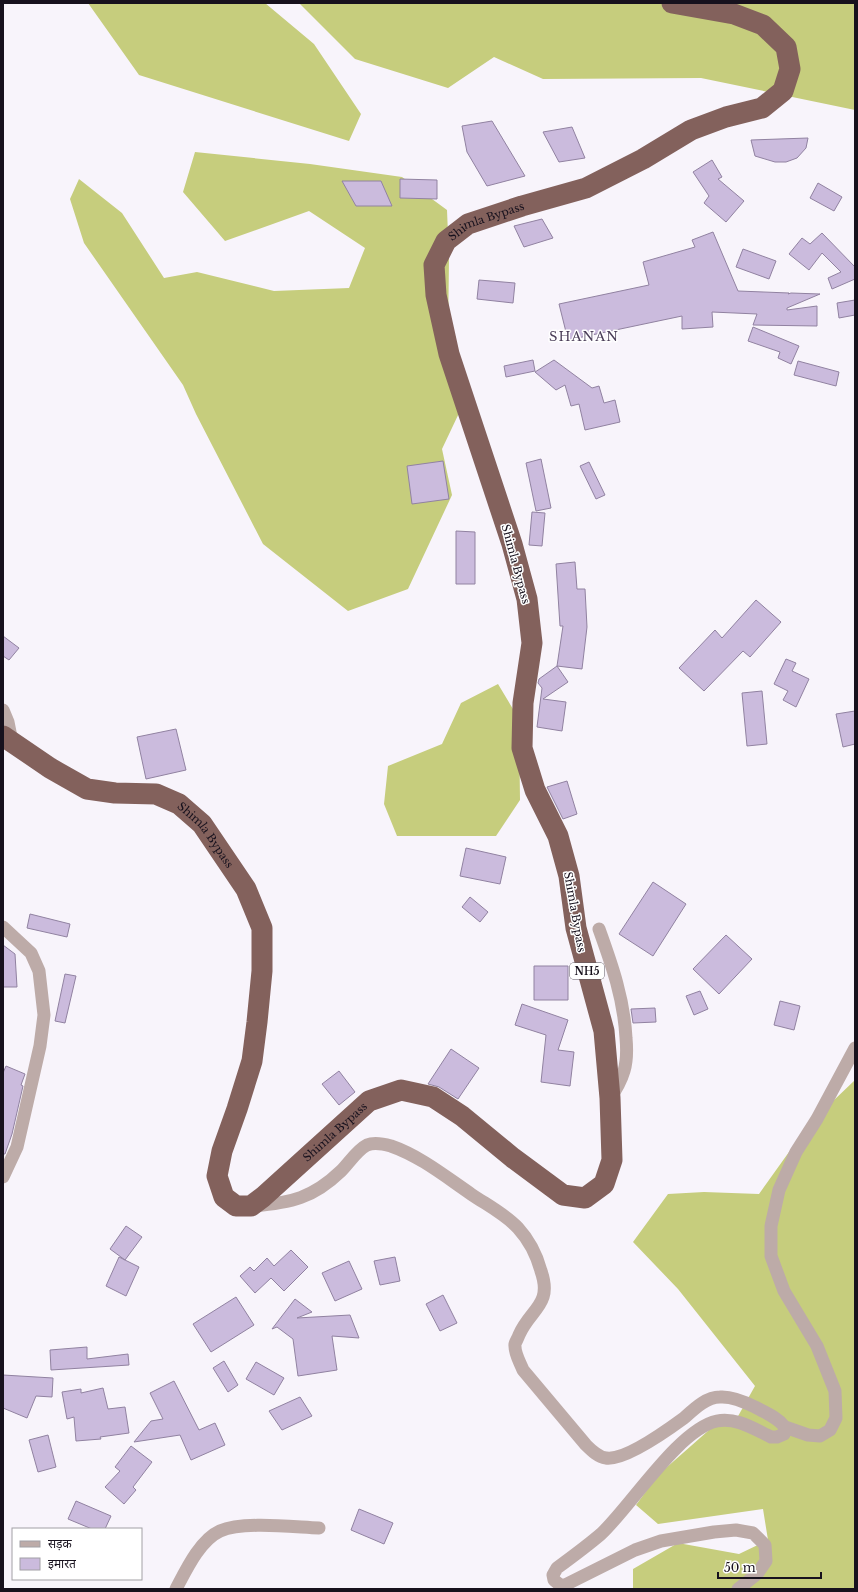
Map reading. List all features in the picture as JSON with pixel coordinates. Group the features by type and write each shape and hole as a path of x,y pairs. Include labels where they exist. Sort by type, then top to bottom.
{"highway":[{"name":"Shimla Bypass","path":"8,739 50,768 87,789 115,793 156,794 178,804 202,824 246,889 262,928 262,970 257,1022 252,1061 222,1151 217,1176 224,1197 236,1206 251,1206 263,1197 369,1101 401,1090 432,1097 462,1116 513,1158 563,1195 586,1198 604,1184 612,1160 610,1098 604,1031 576,928 569,876 558,836 536,790 522,748 523,703 532,643 527,599 512,544 449,354 436,296 434,265 446,241 468,224 522,206 586,188 643,159 692,130 726,117 762,108 783,91 790,69 786,47 763,24 734,14 672,3"}],"street":[{"path":"3,710 8,722 8,739"},
{"path":"3,927 31,953 39,971 44,1015 40,1046 18,1147 3,1177"},
{"path":"599,929 620,993 625,1022 627,1050 624,1071 618,1087 610,1098"},
{"path":"251,1206 280,1204 300,1198 323,1187 367,1146 378,1143 391,1146 417,1158 500,1213 518,1228 531,1246 541,1270 545,1294 539,1306 521,1330 515,1344 516,1355 523,1370 595,1454 606,1458 616,1458 632,1451 676,1423 706,1400 720,1397 742,1401 779,1420 785,1427 808,1435 820,1436 830,1430 836,1418 835,1391 817,1346 784,1291 771,1256 771,1226 779,1190 796,1152 818,1119 855,1048"},
{"path":"738,1589 757,1574 766,1561 765,1545 753,1533 736,1530 714,1532 661,1541 635,1550 565,1585 560,1585 554,1580 553,1575 557,1568 601,1534 676,1448 697,1429 717,1421 738,1422 771,1437 777,1437 784,1434 785,1427"},
{"path":"176,1589 190,1562 203,1544 220,1531 243,1526 319,1528"}],"green space":[{"path":"88,3 265,3 314,44 361,114 349,141 139,75"},
{"path":"299,3 855,3 855,110 701,78 543,79 494,57 448,88 355,59"},
{"path":"195,152 310,164 402,177 447,210 449,258 448,338 460,411 442,449 452,495 408,589 348,611 263,544 196,414 183,385 84,243 70,199 79,179 122,213 164,278 197,272 274,291 349,288 365,248 309,211 225,241 183,192"},
{"path":"498,684 519,719 520,800 496,836 397,836 384,804 388,766 442,744 461,703"},
{"path":"855,1080 855,1589 633,1589 633,1569 678,1543 739,1554 768,1540 763,1509 658,1524 636,1505 658,1475 717,1423 737,1418 755,1386 678,1289 633,1242 668,1194 704,1192 759,1194 809,1124"}],"building":[{"path":"492,121 525,176 487,186 467,152 462,126"},
{"path":"572,127 585,158 559,162 543,132"},
{"path":"808,138 806,148 797,158 786,162 775,162 755,156 751,140"},
{"path":"712,160 722,177 718,179 744,201 726,222 704,203 709,196 693,172"},
{"path":"400,179 437,180 437,199 400,198"},
{"path":"342,181 381,181 392,206 356,206"},
{"path":"818,183 842,197 834,211 810,198"},
{"path":"542,219 553,238 524,247 514,226"},
{"path":"713,232 738,291 820,294 787,308 787,310 817,306 817,326 753,325 757,314 712,312 713,327 682,329 682,316 568,340 559,304 649,285 643,262 695,247 692,240"},
{"path":"822,233 855,267 855,279 832,289 828,278 841,272 822,253 809,270 789,254 802,238 810,244"},
{"path":"743,249 776,261 769,279 736,267"},
{"path":"479,280 515,283 513,303 477,299"},
{"path":"855,300 855,315 839,318 837,303"},
{"path":"753,327 799,346 791,364 778,358 780,352 748,341"},
{"path":"533,360 535,371 506,377 504,366"},
{"path":"554,360 592,388 599,386 604,403 615,400 620,422 585,430 579,404 571,406 565,385 556,390 535,372"},
{"path":"798,361 839,372 836,386 794,375"},
{"path":"541,459 551,508 536,511 526,463"},
{"path":"443,461 449,499 412,504 407,466"},
{"path":"589,462 605,495 596,499 580,466"},
{"path":"532,512 545,513 542,546 529,545"},
{"path":"456,531 475,532 475,584 456,584"},
{"path":"575,562 577,589 585,589 587,627 582,669 557,666 563,626 560,626 556,564"},
{"path":"756,600 781,622 750,657 743,651 704,691 679,668 715,630 722,638"},
{"path":"3,636 19,648 9,660 3,656"},
{"path":"786,659 796,663 792,671 809,679 796,707 783,700 788,691 774,684"},
{"path":"557,666 568,682 543,699 566,702 562,731 537,727 542,688 538,683 539,679"},
{"path":"762,691 767,744 747,746 742,693"},
{"path":"855,711 855,744 843,747 836,714"},
{"path":"176,729 186,770 146,779 137,737"},
{"path":"567,781 577,814 563,819 547,787"},
{"path":"466,848 506,857 500,884 460,876"},
{"path":"653,882 686,904 653,956 619,934"},
{"path":"470,897 488,912 480,922 462,907"},
{"path":"30,914 70,924 67,937 27,928"},
{"path":"726,935 752,959 719,994 693,969"},
{"path":"3,945 15,954 17,987 3,987"},
{"path":"534,966 568,966 568,1000 534,1000"},
{"path":"65,974 76,976 65,1023 55,1021"},
{"path":"700,991 708,1009 694,1015 686,996"},
{"path":"780,1001 800,1006 794,1030 774,1025"},
{"path":"522,1004 568,1020 558,1050 574,1052 570,1086 541,1082 546,1035 515,1025"},
{"path":"655,1008 656,1022 633,1023 631,1009"},
{"path":"451,1049 479,1068 458,1099 439,1087 428,1084"},
{"path":"6,1066 25,1074 21,1085 23,1086 12,1134 5,1154 3,1154 3,1073"},
{"path":"339,1071 355,1092 339,1105 322,1084"},
{"path":"126,1226 142,1237 125,1260 110,1249"},
{"path":"291,1250 308,1267 284,1291 271,1278 255,1293 240,1276 250,1267 254,1271 267,1258 274,1266"},
{"path":"119,1257 139,1267 126,1296 106,1286"},
{"path":"395,1257 400,1281 380,1285 374,1261"},
{"path":"349,1261 362,1289 335,1301 322,1273"},
{"path":"443,1295 457,1323 440,1331 426,1304"},
{"path":"236,1297 254,1325 211,1352 193,1324"},
{"path":"295,1299 312,1312 297,1318 350,1315 359,1338 332,1336 337,1370 298,1376 293,1339 277,1327 272,1329"},
{"path":"87,1347 87,1359 128,1354 129,1365 51,1370 50,1350"},
{"path":"224,1361 238,1385 228,1392 213,1368"},
{"path":"256,1362 284,1378 274,1395 246,1379"},
{"path":"3,1375 53,1378 52,1397 36,1396 27,1418 3,1408"},
{"path":"174,1381 199,1430 215,1423 225,1445 191,1460 180,1435 134,1442 151,1421 163,1419 150,1393"},
{"path":"103,1388 108,1409 125,1407 129,1433 100,1437 101,1439 76,1441 74,1417 67,1419 62,1392 81,1389 81,1393"},
{"path":"300,1397 312,1416 282,1430 269,1411"},
{"path":"48,1435 56,1467 38,1472 29,1440"},
{"path":"131,1446 152,1462 133,1487 136,1490 124,1504 105,1487 120,1471 115,1467"},
{"path":"76,1501 111,1516 105,1528 90,1528 68,1519"},
{"path":"359,1509 393,1523 384,1544 351,1530"}],"district":[{"name":"SHANAN","path":"584,336"}]}
